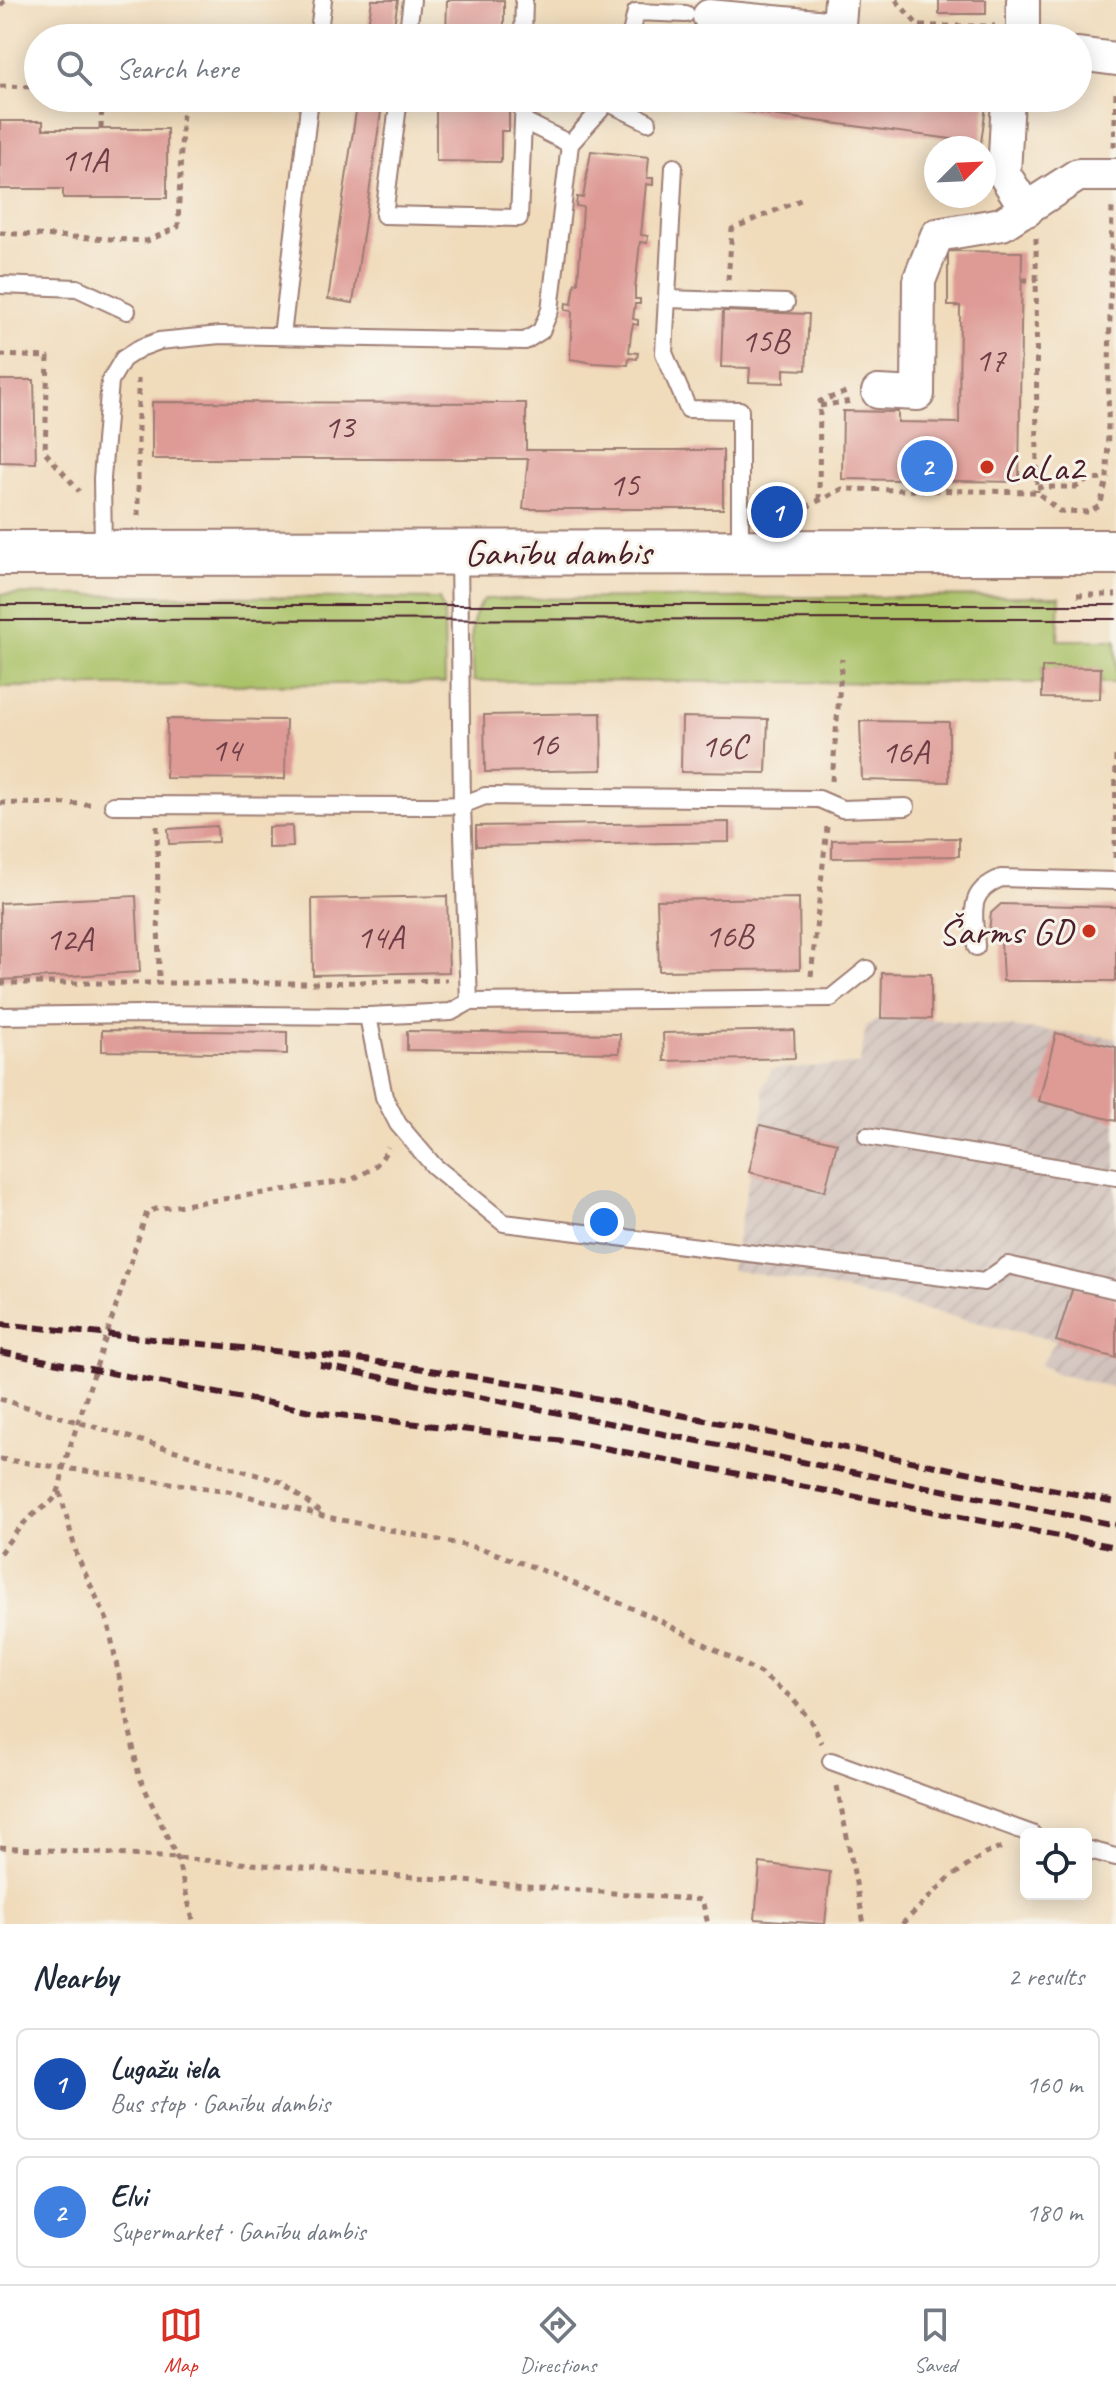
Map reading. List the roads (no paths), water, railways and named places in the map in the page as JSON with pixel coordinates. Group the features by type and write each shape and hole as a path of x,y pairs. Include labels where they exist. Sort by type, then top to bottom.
{"main road":[{"name":"Ganību dambis","path":"0,553 102,534 459,552 739,532 1116,552"}],"street":[{"path":"839,24 841,0"},
{"path":"697,15 794,24"},
{"path":"1092,56 1116,59"},
{"path":"996,162 1005,112"},
{"path":"996,173 1114,175"},
{"path":"996,175 1027,210"},
{"path":"878,392 918,394 919,281 937,235 1002,224 1078,175"}],"lane":[{"path":"320,24 323,0"},
{"path":"409,24 412,0"},
{"path":"523,24 524,0"},
{"path":"633,24 636,12 697,15"},
{"path":"282,336 308,112"},
{"path":"397,112 384,215 519,218 524,112"},
{"path":"102,534 110,381 123,359 140,348 159,341 220,335 525,341 541,331 550,310 570,144 598,112"},
{"path":"630,112 648,122"},
{"path":"524,121 570,144"},
{"path":"674,167 664,353 688,409 740,410 739,532"},
{"path":"0,285 77,288 127,311"},
{"path":"667,299 786,303"},
{"path":"459,552 462,805 469,1002"},
{"path":"113,805 462,805 485,796 819,799 842,809 906,807"},
{"path":"976,947 975,898 985,885 1001,878 1116,881"},
{"path":"0,1016 368,1016 451,1012 469,1002 831,998 867,969"},
{"path":"368,1016 384,1097 398,1124 434,1166 504,1223 984,1282 1008,1265 1116,1290"},
{"path":"867,1136 1116,1177"},
{"path":"831,1761 1020,1830"},
{"path":"1092,1851 1116,1857"}],"tram line":[{"path":"0,605 1116,605"},
{"path":"0,620 1116,619"}],"railway":[{"path":"0,1324 365,1360 540,1387 1116,1502"},
{"path":"0,1352 322,1413 573,1442 1116,1547"},
{"path":"320,1365 1116,1525"}],"place":[{"name":"Elvi","path":"927,466"},
{"name":"LaLa2","path":"987,467"},
{"name":"Lugažu iela","path":"777,512"},
{"name":"Šarms GD","path":"1089,931"}]}
